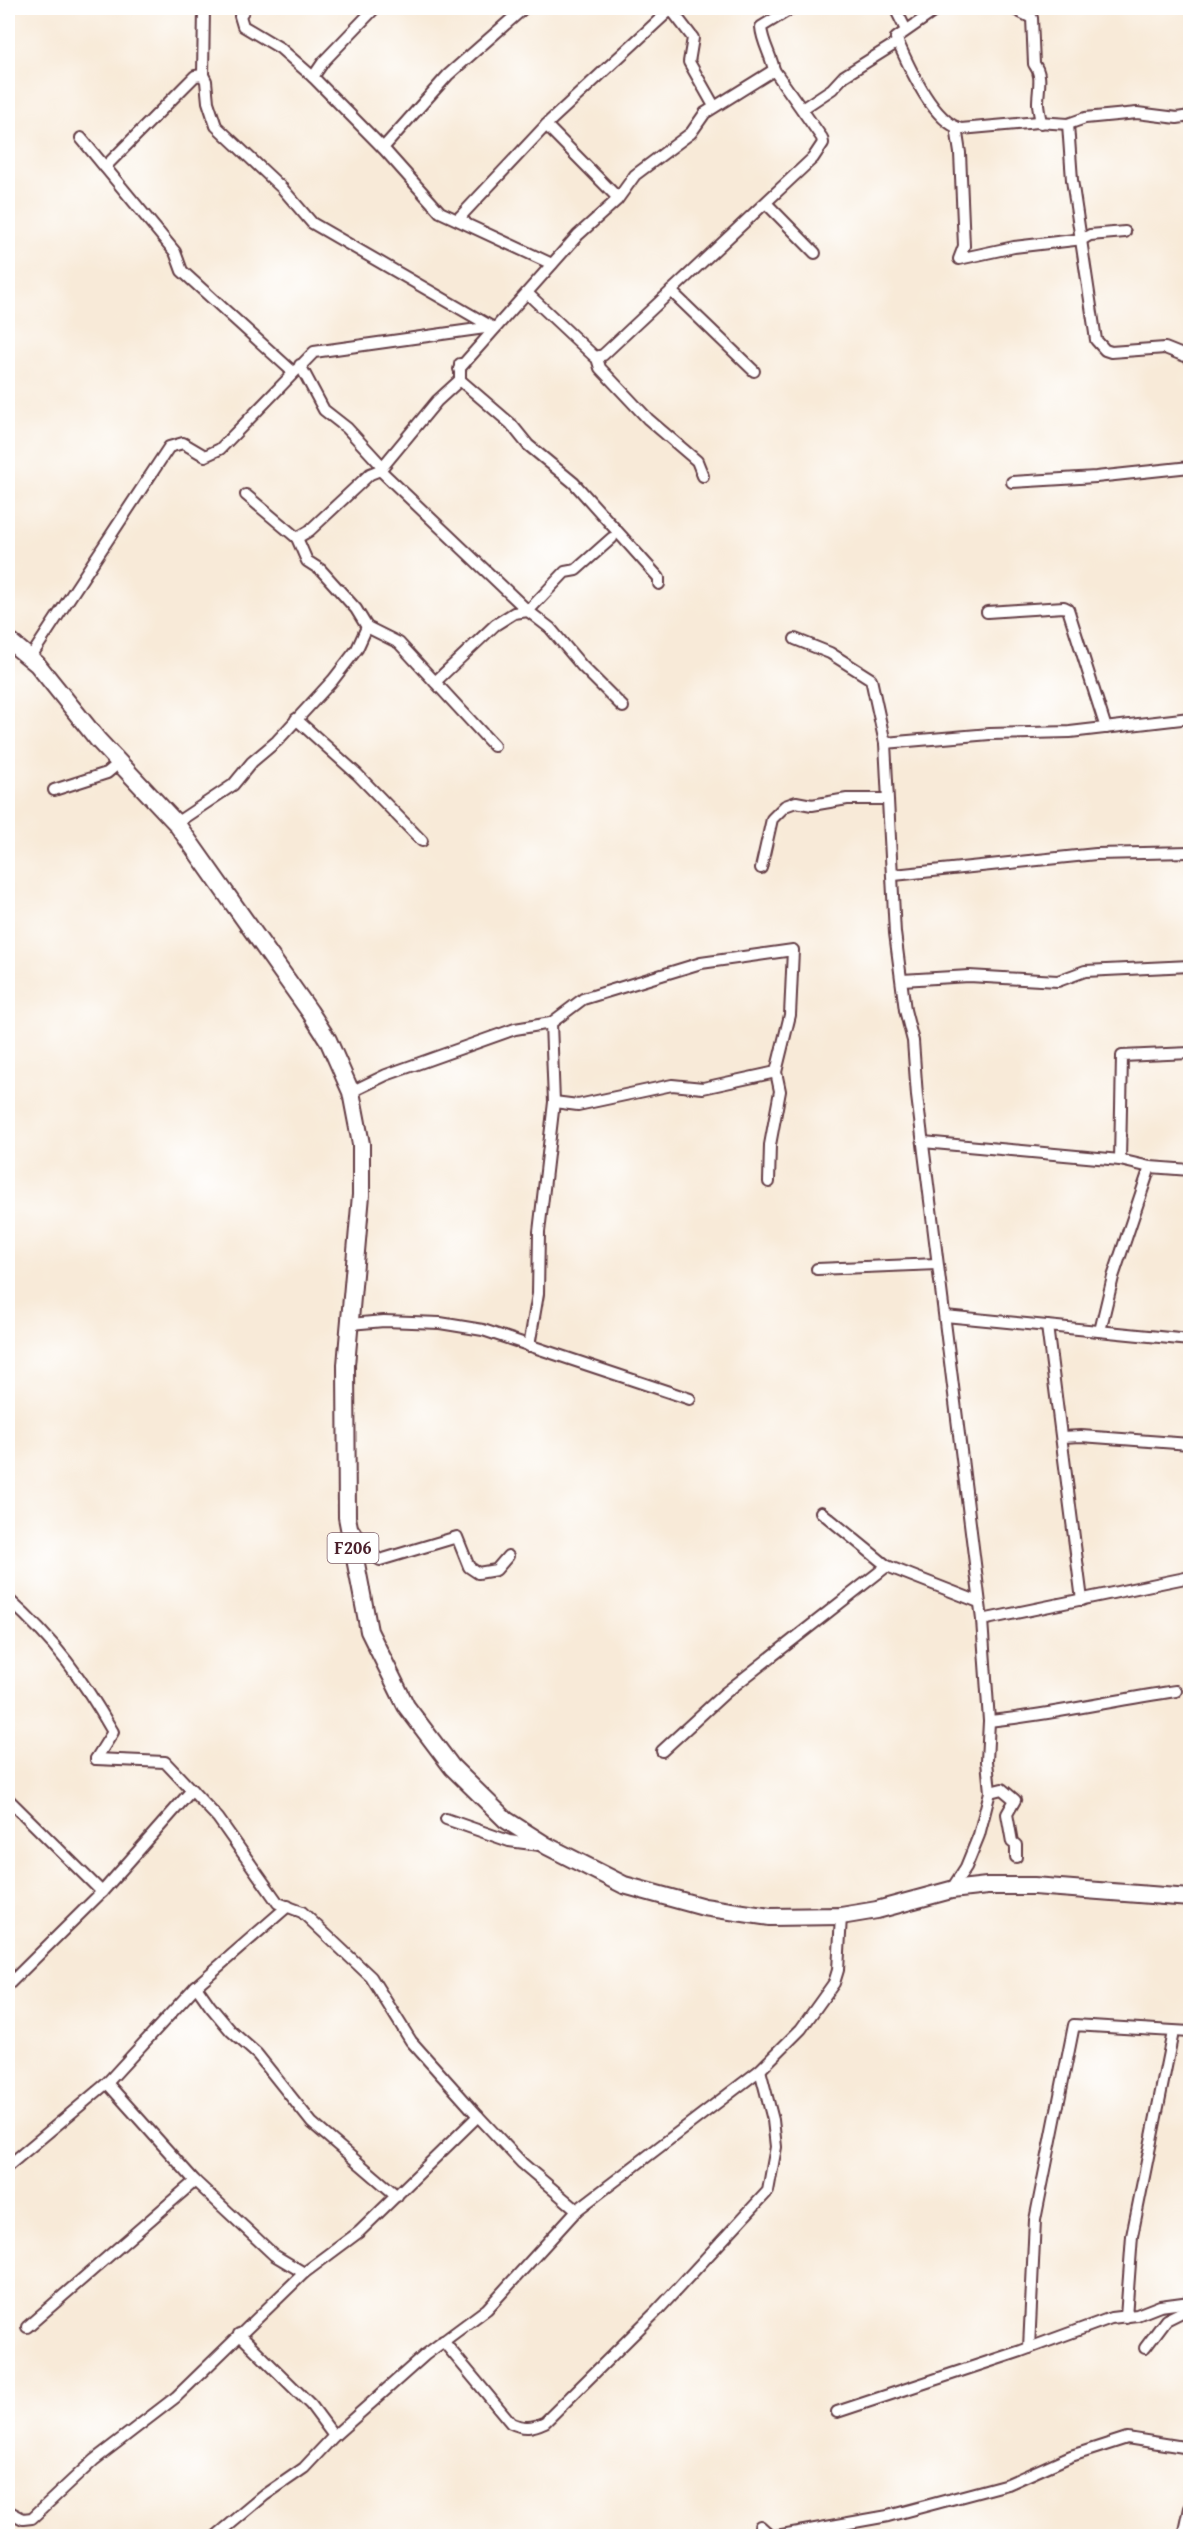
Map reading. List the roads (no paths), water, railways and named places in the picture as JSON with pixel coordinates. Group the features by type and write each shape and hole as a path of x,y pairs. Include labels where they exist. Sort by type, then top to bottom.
{"main road":[{"name":"F206","path":"8,640 30,658 119,763 176,823 310,1012 328,1040 351,1092 361,1144 361,1195 346,1365 346,1516 369,1631 406,1706 460,1774 506,1820 547,1846 624,1885 704,1907 770,1917 841,1916 877,1910 951,1890 1034,1886 1191,1898"}],"street":[{"path":"204,8 202,75 206,81 208,102 216,126 282,189 312,223 492,327"},
{"path":"245,8 240,16 243,26 280,48 313,77 383,147 440,212 552,264"},
{"path":"313,77 324,61 375,8"},
{"path":"383,147 455,68 524,8"},
{"path":"552,264 458,219 546,125 671,8 693,38 688,62 714,106"},
{"path":"597,358 630,332 766,203 813,158 823,143 819,131 774,70 771,54 762,38 761,27 792,8"},
{"path":"896,8 906,30"},
{"path":"939,8 896,38 910,69 936,110 956,127 960,153 964,246 959,259 1014,247 1125,232"},
{"path":"1012,8 1019,9 1032,18 1034,64 1041,88 1038,104 1041,123"},
{"path":"802,109 831,89 844,76 898,42"},
{"path":"297,538 309,531 370,474 381,468 527,293 578,235 618,198 635,175 691,134 705,113 714,106 774,70"},
{"path":"105,167 184,86 195,76 202,75"},
{"path":"956,127 1068,124 1085,118 1137,113 1177,118 1191,116"},
{"path":"1068,124 1072,180 1089,278 1089,300 1096,340 1101,347 1111,352 1165,348 1191,358"},
{"path":"546,125 618,198"},
{"path":"81,138 175,252 182,271 296,368 324,410 347,428 381,468 528,611 550,628 582,666 623,707"},
{"path":"766,203 815,253"},
{"path":"459,375 463,355 552,264"},
{"path":"671,291 754,371"},
{"path":"527,293 597,358 600,368 648,419 697,461 703,476"},
{"path":"30,658 169,447 183,443 205,456 220,449 314,352 492,327"},
{"path":"459,375 511,424 528,445 574,483 638,552 659,579 659,584"},
{"path":"1012,482 1096,477 1191,467"},
{"path":"246,495 297,538 307,561 321,570 356,609 367,627 399,644 494,746"},
{"path":"435,682 495,625 514,613 528,611 565,573 576,570 612,538"},
{"path":"987,612 1064,607 1068,609 1106,728"},
{"path":"176,823 232,784 296,719 357,649 367,627"},
{"path":"795,639 830,653 869,677 873,682 885,743 886,799 894,875 895,933 904,1010 913,1041 937,1264 982,1620 989,1721 987,1761 990,1792 979,1835 966,1867 951,1890"},
{"path":"885,743 1106,728 1191,718"},
{"path":"296,719 357,774 422,841"},
{"path":"54,790 107,773 119,763"},
{"path":"760,868 772,819 785,806 796,802 812,805 847,800 886,799"},
{"path":"894,875 1096,854 1191,852"},
{"path":"351,1092 386,1075 505,1032 551,1023 583,999 701,963 793,950 790,1016 776,1072 780,1091 770,1145 769,1182"},
{"path":"902,980 969,976 1058,981 1085,971 1191,966"},
{"path":"529,1347 538,1294 539,1232 554,1102 551,1023"},
{"path":"1120,1160 1122,1056 1191,1053"},
{"path":"554,1102 578,1105 672,1085 703,1088 776,1072"},
{"path":"924,1142 1120,1160 1150,1167 1191,1170"},
{"path":"1100,1331 1113,1277 1150,1167"},
{"path":"817,1269 937,1264"},
{"path":"945,1316 1191,1340"},
{"path":"350,1324 384,1321 440,1323 483,1330 690,1399"},
{"path":"1047,1326 1082,1600"},
{"path":"1062,1437 1081,1436 1191,1444"},
{"path":"821,1512 887,1566 979,1602"},
{"path":"346,1516 364,1548 380,1560 457,1537 470,1567 477,1573 496,1570 508,1556"},
{"path":"662,1751 725,1693 887,1566"},
{"path":"982,1620 1191,1577"},
{"path":"8,1599 44,1631 85,1683 113,1732 96,1759 165,1762 218,1818 278,1903 302,1912 371,1977 411,2041 522,2163 578,2210"},
{"path":"989,1721 1046,1715 1119,1699 1176,1691"},
{"path":"990,1792 1002,1789 1016,1800 1007,1814 1012,1842 1016,1845 1016,1857"},
{"path":"8,1984 102,1892 192,1790"},
{"path":"8,1799 102,1892"},
{"path":"446,1819 509,1841 547,1846"},
{"path":"8,2166 107,2083 196,1986 288,1906"},
{"path":"216,2536 265,2495 304,2468 334,2436 443,2341 487,2309 578,2210 760,2070 801,2030 834,1983 838,1970 841,1916"},
{"path":"196,1986 210,2006 257,2054 312,2123 397,2196"},
{"path":"1029,2348 1035,2220 1074,2025 1191,2032"},
{"path":"1126,2317 1132,2236 1173,2032"},
{"path":"443,2341 511,2423 532,2428 545,2422 657,2311 768,2191 776,2147 773,2120 760,2070"},
{"path":"107,2083 195,2181 274,2254 289,2266 304,2272"},
{"path":"8,2511 23,2519 32,2517 93,2460 176,2397 304,2272 359,2232 478,2116"},
{"path":"27,2327 195,2181"},
{"path":"837,2412 1111,2318 1126,2317 1160,2306 1191,2302"},
{"path":"1145,2348 1166,2320 1191,2308"},
{"path":"239,2334 311,2405 334,2436"},
{"path":"812,2536 1008,2484 1061,2460 1127,2438 1191,2448"},
{"path":"776,2536 888,2516 926,2504"},
{"path":"1184,2536 1191,2508"},
{"path":"230,2525 231,2536"},
{"path":"760,2526 771,2536"}]}
